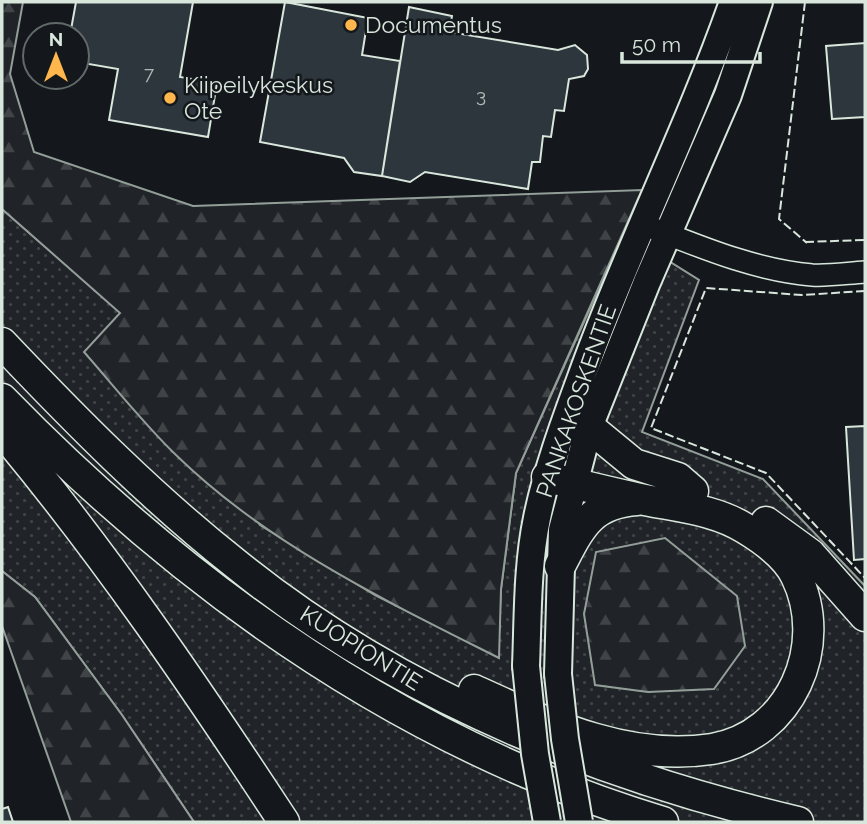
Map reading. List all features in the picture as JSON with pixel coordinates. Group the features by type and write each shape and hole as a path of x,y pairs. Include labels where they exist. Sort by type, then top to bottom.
{"highway":[{"name":"KUOPIONTIE","path":"2,343 97,442 238,566 316,623 429,690 509,729 617,771 737,808 798,822"},
{"name":"KUOPIONTIE","path":"2,399 73,471 155,544 299,651 412,719 501,763 606,805 663,822"},
{"path":"589,427 634,464 678,478 693,491"},
{"path":"2,431 123,588 208,707 285,822"},
{"path":"562,472 693,491 737,507 775,526 810,554 865,616"},
{"path":"429,690 470,688 540,720 599,742 662,752 714,748 754,733 783,708 800,679 810,635 806,602 795,574 776,551 745,528 713,513 644,499 562,472"},
{"path":"560,566 577,533 594,514 614,502 644,499"}],"main road":[{"name":"PANKAKOSKENTIE","path":"579,822 565,739 558,674 562,472 600,326 733,2"},
{"name":"PANKAKOSKENTIE","path":"547,822 526,666 529,589 537,520 589,427 632,317 670,235 728,95 759,2"}],"street":[{"path":"642,224 751,264 788,272 815,275 865,272"}],"green space":[{"path":"2,2 23,2 10,74 34,152 193,206 642,190 516,473 501,589 499,658 371,592 288,543 249,516 211,487 176,455 84,352 120,313 2,209"},
{"path":"2,209 121,313 260,525 375,595 498,657 501,589 516,473 624,233 699,280 642,432 763,479 865,586 865,822 194,822 122,715 35,597 2,571"},
{"path":"665,538 737,596 745,646 714,689 648,692 595,685 584,614 596,552"},
{"path":"2,571 35,597 122,715 194,822 71,822 2,626"}],"building":[{"path":"76,2 193,2 180,77 217,83 208,137 109,120 118,69 91,64 91,21 73,21"},
{"path":"285,2 368,18 362,55 400,61 382,176 354,172 344,158 260,142"},
{"path":"409,7 452,16 449,32 558,50 575,45 587,55 588,69 584,76 569,79 564,111 555,110 551,137 543,136 540,162 532,162 528,189 425,172 410,182 382,176"},
{"path":"865,43 865,117 832,119 826,46"},
{"path":"865,426 865,559 854,560 846,427"},
{"path":"8,807 13,822 2,822 2,809"}],"fence":[{"path":"805,2 779,219 807,243"},
{"path":"805,242 865,240"},
{"path":"865,291 802,295 706,288 651,428 766,473 865,578"}],"place":[{"name":"Documentus","path":"351,25"},
{"name":"Kiipeilykeskus Ote","path":"170,98"}]}
